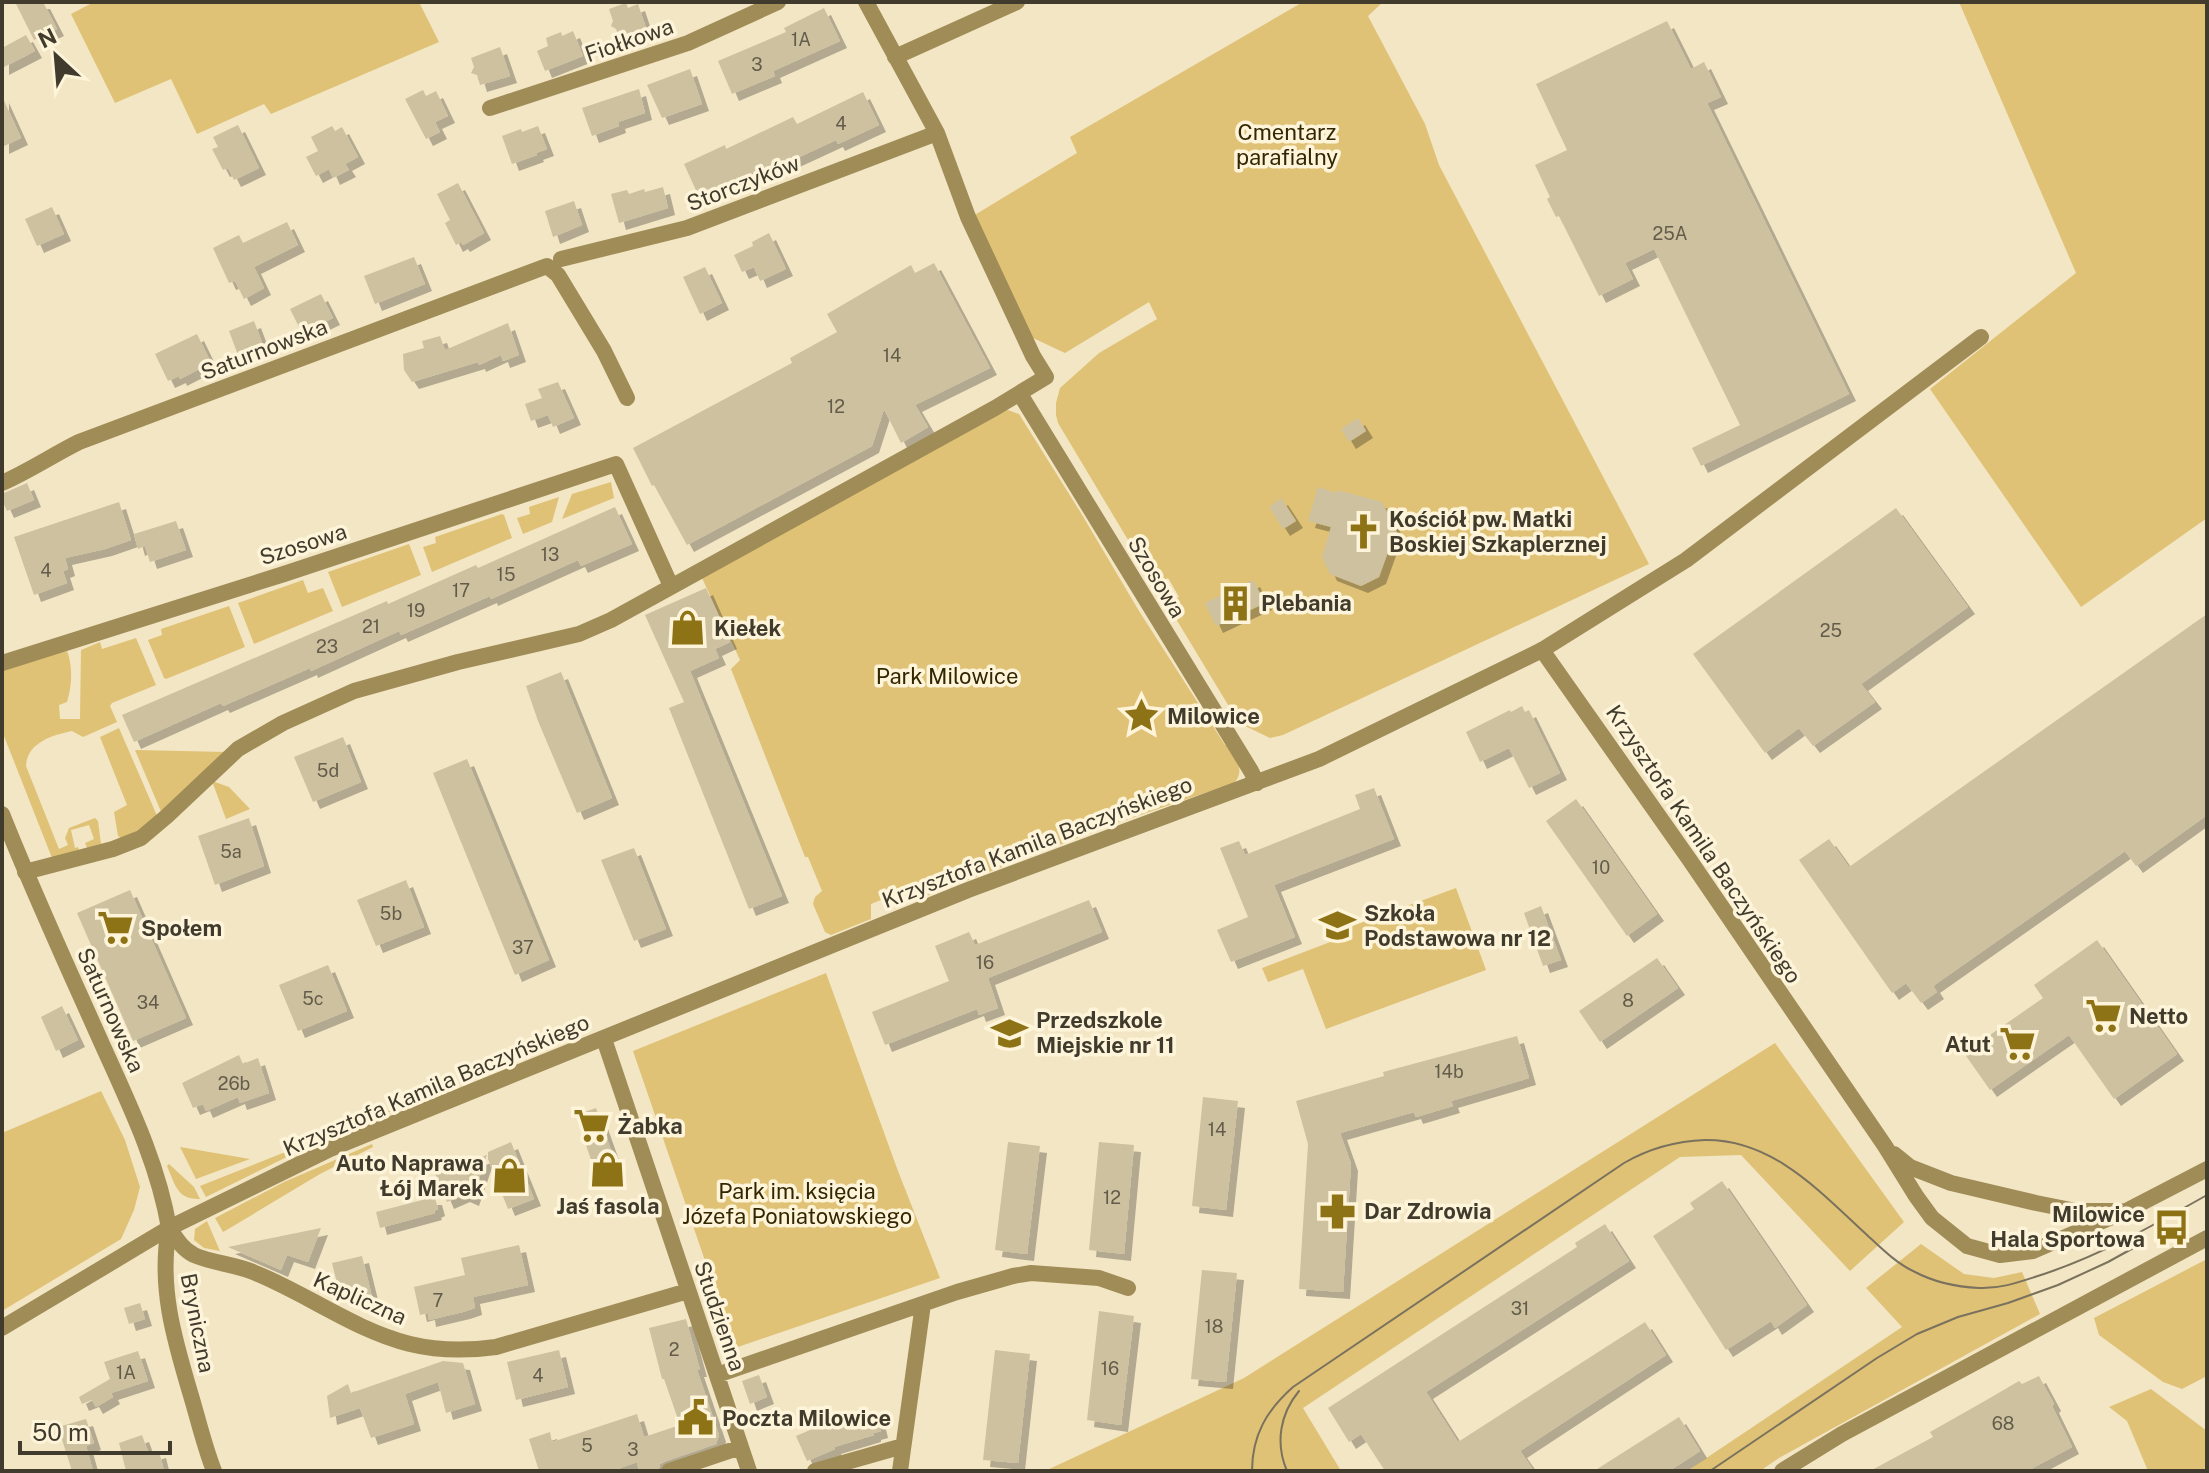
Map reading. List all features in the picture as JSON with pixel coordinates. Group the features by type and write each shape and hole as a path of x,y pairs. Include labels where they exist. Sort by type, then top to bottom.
{"street":[{"name":"Fiołkowa","path":"490,108 688,43 778,2"},
{"path":"25,872 113,849 141,838 238,749 306,711 354,691 441,666 579,634 611,620 1046,377 1033,356 968,217 937,133 866,2"},
{"path":"895,57 1017,2"},
{"name":"Storczyków","path":"554,262 687,228 937,133"},
{"path":"554,262 558,275 604,351 627,398"},
{"name":"Saturnowska","path":"2,483 79,442 554,262"},
{"path":"1542,650 1686,560 1981,337"},
{"name":"Szosowa","path":"1020,394 1257,783"},
{"name":"Szosowa","path":"2,663 616,464 671,586"},
{"name":"Krzysztofa Kamila Baczyńskiego","path":"2,1328 169,1228 330,1149 968,890 1319,759 1542,650 1885,1146 1916,1196 1932,1218 1967,1246 2000,1255 2033,1251 2126,1211 2207,1169"},
{"name":"Saturnowska","path":"2,814 146,1145 169,1228"},
{"name":"Studzienna","path":"604,1039 749,1471"},
{"name":"Krzysztofa Kamila Baczyńskiego","path":"1885,1146 1910,1167 1951,1183 2076,1211 2126,1211"},
{"name":"Kapliczna","path":"169,1228 179,1243 195,1255 253,1271 383,1335 446,1350 496,1347 688,1291"},
{"name":"Bryniczna","path":"169,1228 165,1258 166,1291 185,1375 214,1471"},
{"path":"1782,1471 1842,1434 2207,1238"},
{"path":"717,1375 1013,1276 1031,1273 1099,1278 1128,1288"},
{"path":"900,1471 923,1304"},
{"path":"815,1471 903,1446"},
{"path":"669,1471 741,1447"}],"green space":[{"path":"94,2 419,2 439,42 271,114 264,104 197,134 171,79 115,103 71,14"},
{"name":"Cmentarz parafialny","path":"1303,2 1383,2 1368,16 1425,124 1439,165 1649,564 1283,735 1270,738 1239,723 1167,604 1179,597 1168,578 1155,585 1058,423 1056,403 1060,388 1099,353 1157,319 1149,302 1065,353 1033,338 973,216 1077,153 1070,137"},
{"path":"1959,2 2207,2 2207,518 2081,607 1930,389 2076,273"},
{"name":"Park Milowice","path":"1000,407 1019,414 1139,611 1225,745 1229,744 1239,774 1234,783 1114,824 913,901 903,891 871,904 871,919 831,935 825,932 813,904 822,891 808,857 805,857 731,669 740,660 702,578"},
{"path":"611,482 614,498 562,519 572,494"},
{"path":"559,497 552,522 523,534 517,518 530,514 529,507"},
{"path":"502,514 512,538 432,572 423,547 436,543 435,537"},
{"path":"409,544 421,575 342,607 328,572"},
{"path":"303,580 308,593 323,588 333,611 254,644 238,603"},
{"path":"229,606 245,647 164,678 148,640 162,635 161,629"},
{"path":"136,638 156,685 112,703 110,706 117,722 83,737 72,731 49,738 36,746 27,758 26,766 59,849 68,845 65,838 69,828 95,818 98,821 101,844 87,848 85,843 94,839 89,825 71,830 75,848 79,850 52,858 2,731 2,668 67,651 71,683 67,702 59,705 60,719 80,719 81,650 100,642 102,649"},
{"path":"119,728 158,818 139,831 121,838 114,812 127,805 100,737"},
{"path":"135,750 228,752 162,814"},
{"path":"212,781 229,787 250,809 226,819"},
{"path":"1456,888 1486,970 1326,1029 1303,969 1268,982 1262,968 1338,939 1336,932"},
{"name":"Park im. księcia Józefa Poniatowskiego","path":"826,973 940,1278 735,1348 633,1051"},
{"path":"1775,1043 1904,1222 1850,1271 1741,1155 1680,1157 1303,1408 1341,1471 1045,1471 1244,1378"},
{"path":"464,1081 321,1140 206,1197 200,1186"},
{"path":"101,1091 125,1140 140,1187 121,1239 2,1311 2,1133"},
{"path":"372,1144 373,1147 320,1174 223,1232 215,1218 284,1182"},
{"path":"180,1147 250,1159 196,1179"},
{"path":"169,1164 194,1187 200,1199 186,1197 178,1190 167,1166"},
{"path":"207,1221 220,1251 204,1248 194,1240 195,1229"},
{"path":"1921,1244 1964,1274 1994,1278 2022,1272 2040,1314 1760,1471 1687,1471 1902,1327 1866,1288"},
{"path":"2207,1259 2207,1376 2182,1389 2163,1382 2099,1335 2094,1318"},
{"path":"2151,1389 2207,1431 2207,1471 2148,1471 2127,1421 2109,1407"}],"building":[{"path":"15,2 43,2 57,29 34,40"},
{"path":"626,3 628,8 638,4 646,28 619,37 611,26 613,21 609,9"},
{"path":"824,8 840,41 773,71 775,76 732,94 718,61 786,32 784,28"},
{"path":"1667,21 1691,69 1704,62 1721,97 1707,103 1849,394 1701,466 1692,448 1740,425 1654,249 1625,263 1633,279 1599,296 1559,216 1556,217 1547,199 1550,197 1535,165 1567,150 1536,84"},
{"path":"573,31 583,56 545,71 537,51 548,46 546,38"},
{"path":"26,35 35,51 2,68 2,48"},
{"path":"500,47 510,76 480,85 477,75 471,73 474,67 471,58"},
{"path":"690,69 702,104 662,118 647,85"},
{"path":"639,89 645,113 618,122 619,126 592,136 582,108"},
{"path":"423,90 426,96 436,91 448,116 435,122 440,132 426,139 405,99"},
{"path":"863,92 879,125 838,144 836,140 769,171 766,166 699,197 684,164 725,145 726,149 793,117 797,124"},
{"path":"2,96 21,138 2,147"},
{"path":"238,125 259,168 234,180 228,168 223,170 212,149 218,147 213,137"},
{"path":"332,126 335,131 342,127 358,157 345,164 349,170 333,178 329,169 316,176 306,157 318,151 311,137"},
{"path":"538,126 547,149 512,164 502,136"},
{"path":"458,183 484,233 463,245 461,242 456,245 445,223 450,220 437,194"},
{"path":"663,187 668,208 619,223 611,194 627,190 629,194 644,189 645,192"},
{"path":"574,201 582,225 553,237 545,211"},
{"path":"52,207 64,234 37,246 25,219"},
{"path":"287,222 298,245 254,267 264,288 244,299 235,281 229,283 213,248 239,235 243,243"},
{"path":"769,233 786,269 760,281 754,267 742,272 734,255 753,246 752,242"},
{"path":"414,257 425,284 375,304 364,276"},
{"path":"934,263 990,368 915,405 928,427 901,443 884,409 872,446 687,545 633,448 792,363 790,358 837,332 827,314 911,265 915,273"},
{"path":"705,267 722,303 700,314 683,277"},
{"path":"321,294 333,318 302,333 290,309"},
{"path":"254,321 264,348 238,355 229,331"},
{"path":"508,323 519,355 503,361 501,355 479,365 478,362 412,382 404,370 403,354 424,348 422,341 440,336 445,350"},
{"path":"197,334 211,363 180,379 179,376 168,381 155,354"},
{"path":"558,382 574,418 553,427 548,415 531,421 525,404 542,398 538,389"},
{"path":"1358,418 1366,431 1349,442 1341,429"},
{"path":"27,483 34,500 7,511 2,494"},
{"name":"Kościół pw. Matki Boskiej Szkaplerznej","path":"1318,487 1382,502 1399,537 1397,545 1389,549 1379,577 1361,586 1330,574 1322,557 1331,527 1308,521"},
{"path":"1281,498 1296,521 1283,529 1269,507"},
{"path":"119,502 131,540 65,558 68,569 63,571 67,583 34,595 14,537"},
{"path":"615,507 632,544 581,566 578,560 401,635 399,631 311,671 310,668 223,706 221,703 134,742 122,715 387,601 388,604 476,565 478,568"},
{"path":"1896,508 1968,607 1861,684 1875,702 1813,746 1799,728 1765,753 1693,654"},
{"path":"176,521 186,550 150,562 145,546 138,549 134,534"},
{"name":"Plebania","path":"1253,580 1265,603 1216,626 1205,603"},
{"path":"706,588 730,642 715,649 719,658 690,671 782,896 749,909 669,708 684,702 645,615"},
{"path":"2207,614 2207,815 2136,866 2125,851 1933,986 1937,992 1921,1003 1906,983 1892,993 1799,860 1829,839 1849,867"},
{"path":"561,672 612,798 577,813 526,686"},
{"path":"1522,706 1525,712 1529,710 1560,773 1529,788 1509,748 1480,762 1466,732"},
{"path":"343,737 361,782 313,802 294,757"},
{"path":"467,759 549,960 515,975 433,773"},
{"path":"1374,788 1394,839 1274,885 1295,937 1231,962 1217,930 1248,917 1220,848 1239,841 1245,855 1360,809 1355,795"},
{"path":"1576,799 1657,914 1627,936 1546,821"},
{"path":"249,818 264,866 215,885 198,836"},
{"path":"634,848 666,929 634,941 601,860"},
{"path":"406,880 424,927 376,946 357,900"},
{"path":"130,890 186,1018 133,1041 77,913"},
{"path":"1089,900 1102,932 988,978 998,1008 979,1015 977,1009 885,1045 872,1012 949,981 935,946 969,932 975,945"},
{"path":"1541,906 1561,960 1543,966 1524,913"},
{"name":"Netto","path":"2097,940 2177,1054 2114,1099 2069,1035 1990,1090 1964,1053 2043,998 2034,985"},
{"path":"1657,958 1678,988 1600,1042 1579,1011"},
{"path":"328,965 347,1011 298,1031 279,985"},
{"path":"62,1006 78,1040 56,1051 41,1017"},
{"path":"1517,1036 1529,1078 1451,1101 1453,1106 1416,1117 1414,1112 1340,1133 1351,1164 1343,1292 1299,1289 1308,1144 1296,1101 1384,1076 1383,1072"},
{"path":"239,1055 243,1064 258,1058 269,1093 240,1103 238,1097 206,1111 203,1104 193,1108 182,1083"},
{"path":"1203,1097 1238,1101 1226,1210 1192,1206"},
{"path":"596,1108 612,1153 591,1160 576,1115"},
{"name":"Auto Naprawa Łój Marek","path":"511,1142 534,1199 508,1209 488,1152"},
{"path":"1008,1142 1040,1146 1027,1254 995,1250"},
{"path":"1099,1142 1134,1145 1124,1254 1089,1250"},
{"path":"487,1155 472,1199 463,1195 447,1202 435,1174"},
{"path":"1722,1181 1807,1305 1775,1328 1771,1321 1726,1350 1653,1236 1694,1209 1690,1203"},
{"path":"435,1198 438,1209 435,1213 380,1228 376,1212"},
{"path":"1605,1224 1629,1261 1426,1392 1458,1442 1645,1322 1666,1355 1520,1451 1534,1471 1385,1471 1361,1434 1349,1442 1328,1408 1577,1247 1575,1243"},
{"path":"321,1228 308,1262 287,1255 281,1270 228,1247"},
{"path":"519,1245 528,1285 473,1297 475,1308 463,1312 429,1320 428,1313 420,1315 414,1287 465,1275 461,1258"},
{"path":"362,1256 373,1301 358,1305 355,1292 340,1295 332,1263"},
{"path":"1202,1270 1237,1273 1226,1382 1191,1379"},
{"path":"140,1303 145,1319 129,1324 124,1308"},
{"path":"1099,1311 1134,1316 1121,1425 1087,1420"},
{"path":"686,1319 700,1370 697,1370 719,1435 716,1444 666,1461 660,1464 658,1471 639,1471 637,1462 612,1471 539,1471 529,1439 550,1432 552,1442 637,1414 644,1437 680,1425 662,1379 649,1328"},
{"path":"559,1350 568,1387 516,1400 507,1362"},
{"path":"995,1350 1030,1354 1018,1463 983,1460"},
{"path":"138,1351 148,1381 111,1393 113,1397 96,1407 92,1400 82,1404 79,1397 110,1379 104,1362"},
{"path":"443,1361 463,1363 475,1404 446,1413 438,1382 405,1394 414,1424 371,1438 360,1408 330,1418 327,1396 348,1384 351,1393"},
{"path":"759,1375 767,1397 750,1404 742,1381"},
{"path":"2039,1376 2072,1447 2027,1471 1870,1471 1933,1437 1930,1432 2019,1381 2022,1384"},
{"path":"877,1414 881,1431 834,1447 807,1461 796,1436 824,1424 826,1429"},
{"path":"1679,1417 1700,1451 1669,1471 1594,1471"},
{"path":"86,1419 94,1443 86,1446 93,1471 72,1471 58,1427"},
{"path":"142,1435 149,1454 159,1451 164,1471 126,1471 119,1443"}],"tram line":[{"path":"1252,1471 1255,1446 1263,1424 1293,1387 1624,1163 1663,1146 1705,1140 1730,1142 1774,1158 1813,1186 1902,1265 1922,1276 1971,1287 2004,1286 2086,1258 2207,1195"},
{"path":"1710,1471 1917,1334 1958,1317 2058,1285 2137,1246"},
{"path":"1287,1471 1281,1450 1281,1429 1287,1409 1299,1391"}],"place":[{"name":"Kościół pw. Matki Boskiej Szkaplerznej","path":"1363,532"},
{"name":"Plebania","path":"1235,603"},
{"name":"Kiełek","path":"688,628"},
{"name":"Milowice","path":"1141,716"},
{"name":"Szkoła Podstawowa nr 12","path":"1338,926"},
{"name":"Społem","path":"115,928"},
{"name":"Netto","path":"2103,1016"},
{"name":"Przedszkole Miejskie nr 11","path":"1010,1033"},
{"name":"Atut","path":"2017,1044"},
{"name":"Żabka","path":"591,1126"},
{"name":"Jaś fasola","path":"608,1170"},
{"name":"Auto Naprawa Łój Marek","path":"510,1176"},
{"name":"Dar Zdrowia","path":"1338,1211"},
{"name":"Milowice Hala Sportowa","path":"2171,1227"},
{"name":"Poczta Milowice","path":"696,1418"}]}
